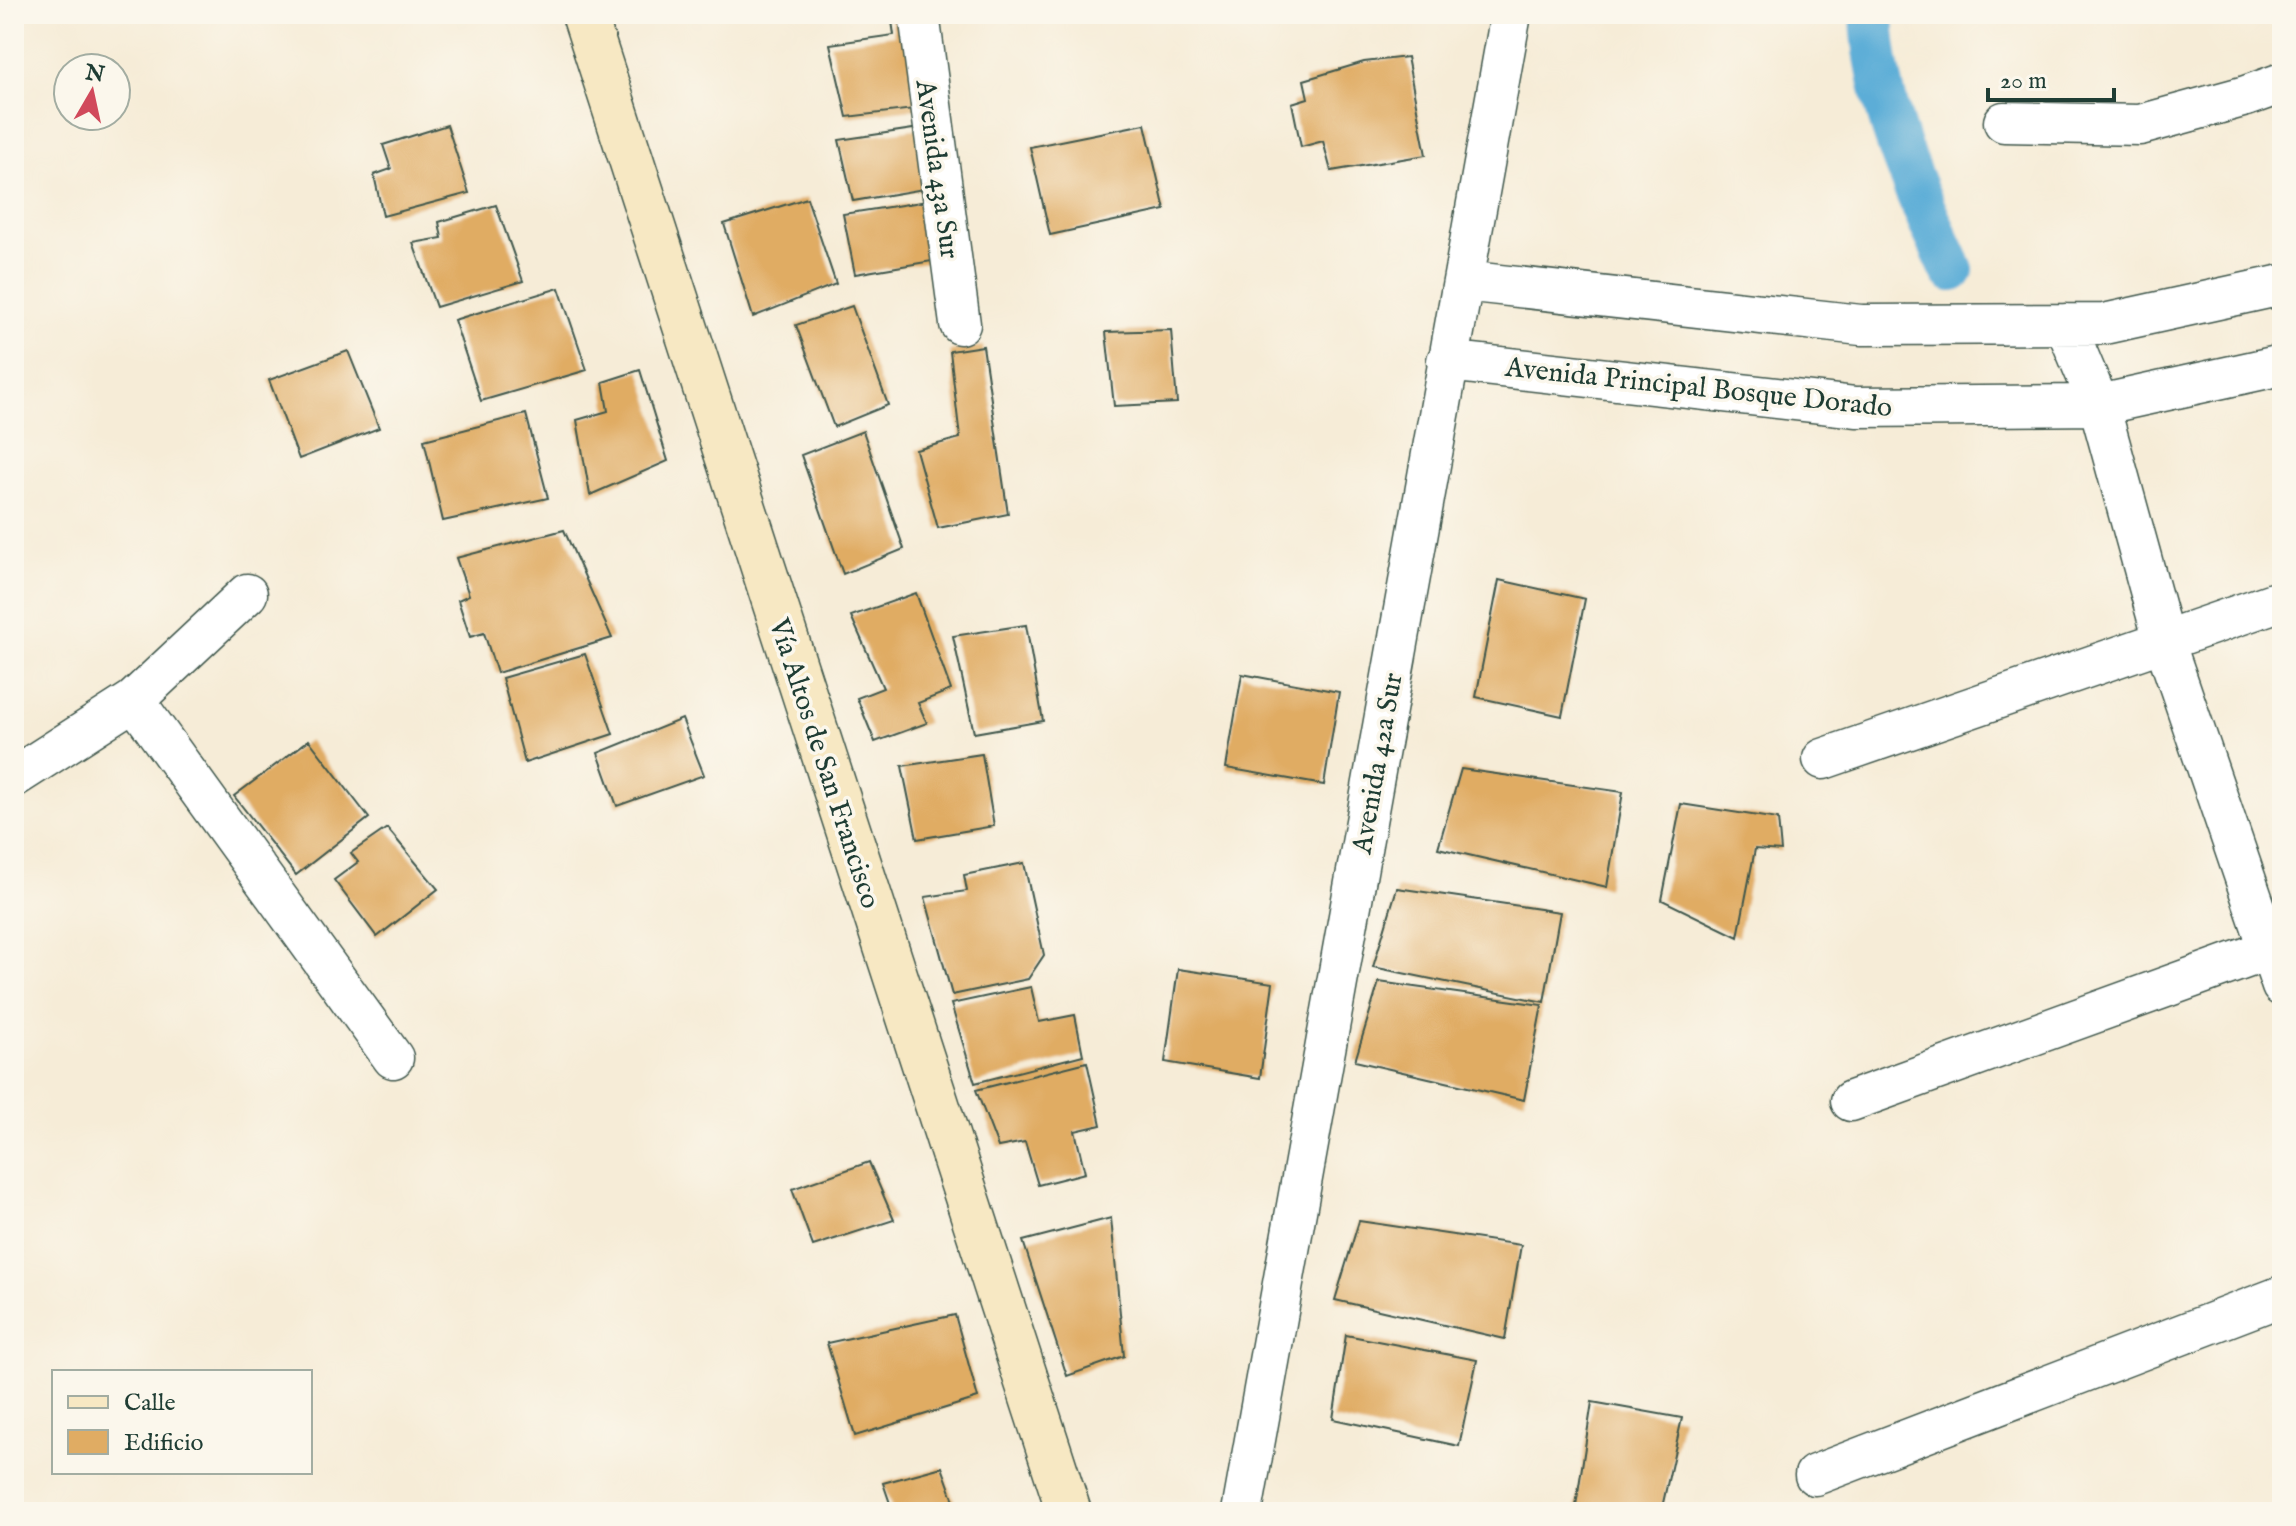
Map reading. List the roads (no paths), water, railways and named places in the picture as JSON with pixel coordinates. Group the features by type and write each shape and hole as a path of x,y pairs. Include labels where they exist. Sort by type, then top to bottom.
{"street":[{"name":"Vía Altos de San Francisco","path":"584,14 1069,1512"},
{"name":"Avenida 43a Sur","path":"919,14 960,324"},
{"name":"Avenida 42a Sur","path":"1242,1512 1511,14"},
{"path":"2004,122 2140,125 2282,83"},
{"path":"1463,281 1861,325 2104,324 2282,285"},
{"path":"1851,1101 2278,960 2164,641 2099,405 2065,324"},
{"name":"Avenida Principal Bosque Dorado","path":"1447,361 1856,407 2099,405 2282,365"},
{"path":"14,777 134,700 247,594"},
{"path":"1823,759 2282,600"},
{"path":"134,700 393,1058"},
{"path":"1815,1475 2282,1296"}],"waterway":[{"path":"1872,14 1880,81 1889,113 1911,177 1952,270"}]}
